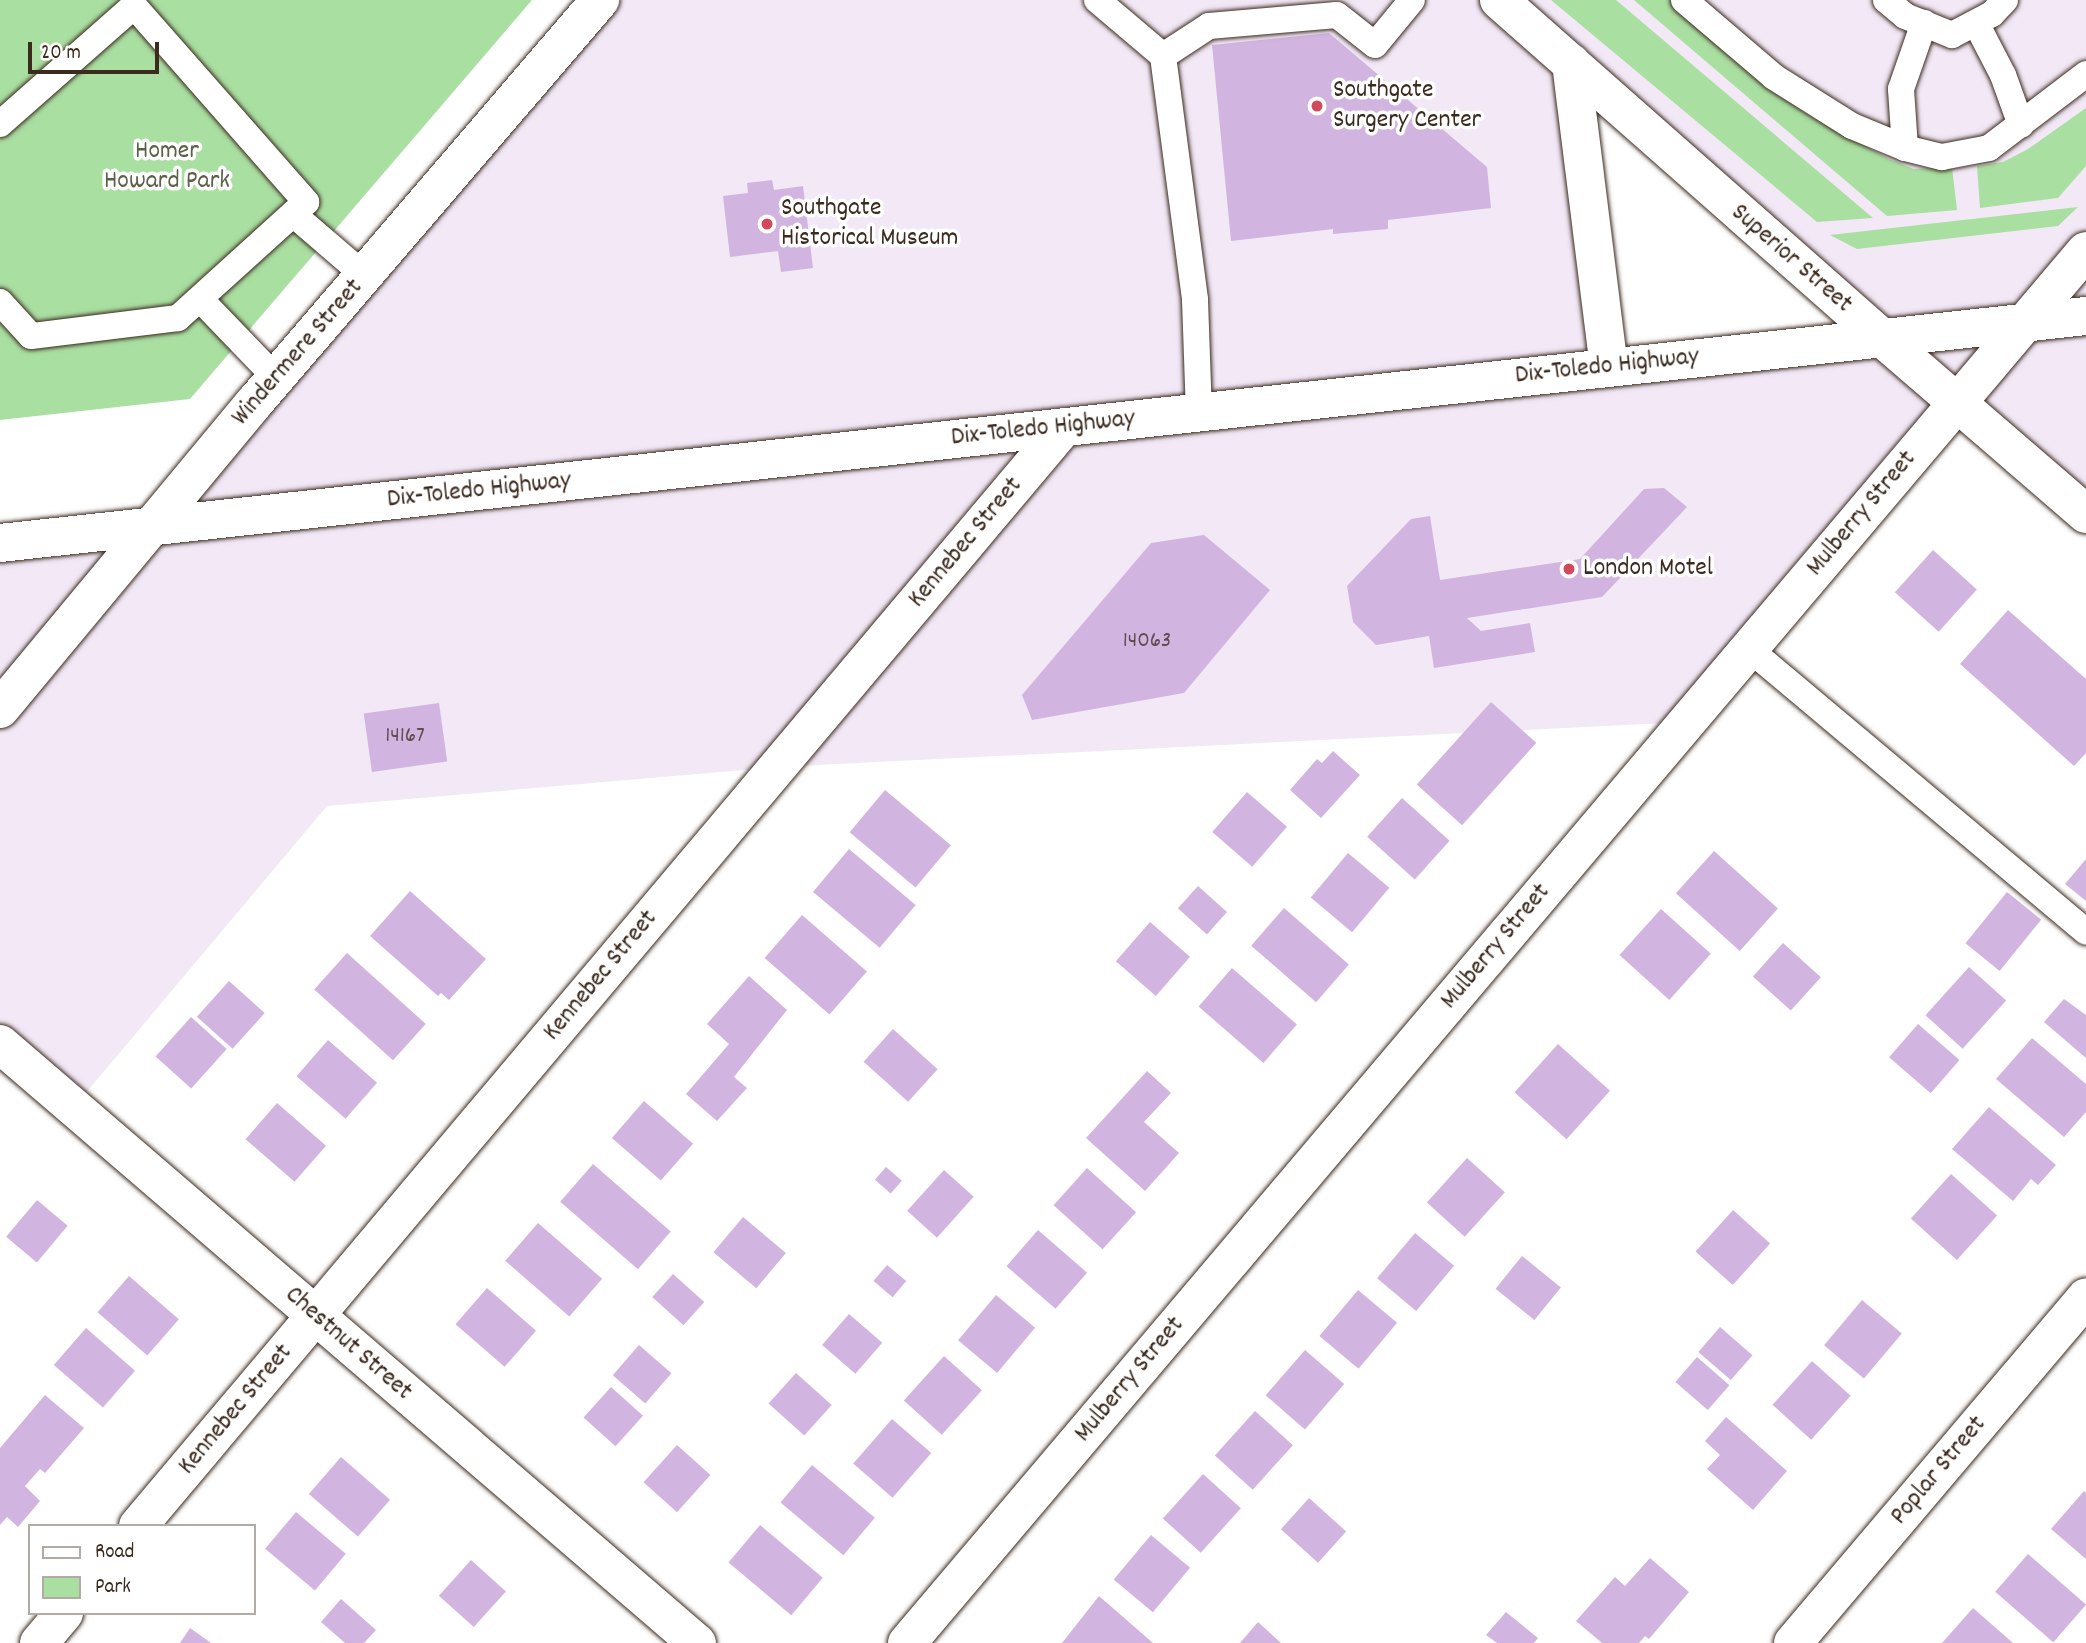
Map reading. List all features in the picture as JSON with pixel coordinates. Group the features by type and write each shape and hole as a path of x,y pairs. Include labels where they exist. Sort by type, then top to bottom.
{"street":[{"name":"Windermere Street","path":"0,709 276,379 600,0"},
{"name":"Superior Street","path":"1499,0 2086,514"},
{"path":"1571,63 1609,367"},
{"name":"Mulberry Street","path":"907,1643 2086,251"},
{"name":"Dix-Toledo Highway","path":"0,542 2086,316"},
{"name":"Kennebec Street","path":"140,1524 1064,427"},
{"name":"Chestnut Street","path":"0,1044 697,1643"},
{"name":"Poplar Street","path":"1793,1643 2086,1298"},
{"path":"39,1643 62,1615"}],"lane":[{"path":"1097,0 1163,56 1195,300 1199,412"},
{"path":"1163,56 1209,26 1337,15 1375,45 1412,0"},
{"path":"1684,0 1774,76 1852,126 1905,148 1942,157 1989,148 2086,74"},
{"path":"1886,0 1905,16 1952,34 1976,23 2005,0"},
{"path":"0,124 134,6 306,202 178,318 31,336 0,302"},
{"path":"1905,148 1901,89 1924,23"},
{"path":"1976,23 2003,75 2021,125"},
{"path":"293,214 365,276"},
{"path":"200,299 276,379"},
{"path":"1748,648 2086,932"}],"shaded area":[{"path":"600,0 2086,0 2086,514 1956,403 1686,722 777,767 327,806 74,1107 0,1044 0,543 152,526","holes":["1572,64 1880,337 1609,367"]}],"green space":[{"name":"Homer Howard Park","path":"0,0 532,0 190,399 0,420"},
{"path":"1551,0 1616,0 1873,218 1817,222"},
{"path":"1634,0 1675,0 1842,134 1889,159 1914,169 1952,167 1957,210 1887,216"},
{"path":"2086,108 2086,166 2058,198 1980,208 1977,166 2003,162 2028,149"},
{"path":"2078,207 2058,226 1857,249 1830,235"}],"building":[{"name":"Southgate Surgery Center","path":"1329,33 1487,167 1491,208 1388,220 1388,229 1333,234 1333,229 1231,241 1212,45"},
{"name":"Southgate Historical Museum","path":"772,180 774,190 803,186 813,268 781,272 778,251 730,257 723,196 748,193 747,183"},
{"name":"London Motel","path":"1664,488 1687,507 1602,597 1467,618 1481,631 1530,623 1535,652 1434,668 1429,636 1376,645 1353,622 1347,586 1411,519 1430,516 1440,580 1580,559 1644,489"},
{"path":"1204,535 1270,590 1184,693 1032,720 1022,695 1151,543"},
{"path":"1933,550 1977,589 1939,632 1895,592"},
{"path":"2008,610 2086,679 2086,753 2074,766 1960,664"},
{"path":"1491,702 1536,743 1462,825 1417,784"},
{"path":"439,703 447,761 372,772 364,714"},
{"path":"1333,751 1360,775 1321,818 1290,790 1317,759 1322,763"},
{"path":"885,790 951,845 916,887 850,832"},
{"path":"1247,792 1287,827 1252,867 1212,832"},
{"path":"1402,798 1450,841 1415,879 1367,837"},
{"path":"849,849 916,905 880,948 813,892"},
{"path":"1714,851 1778,909 1740,951 1676,893"},
{"path":"1348,853 1389,888 1352,932 1311,897"},
{"path":"2086,859 2086,901 2065,884"},
{"path":"1198,886 1227,912 1207,934 1178,908"},
{"path":"410,891 486,959 449,1000 441,993 438,996 370,936"},
{"path":"2007,892 2041,920 2000,971 1965,943"},
{"path":"1284,908 1349,964 1316,1002 1251,946"},
{"path":"1661,909 1711,954 1669,1000 1620,955"},
{"path":"802,915 867,971 830,1014 765,958"},
{"path":"1150,922 1190,957 1156,996 1116,961"},
{"path":"1783,943 1821,977 1791,1011 1753,976"},
{"path":"347,953 426,1024 393,1060 314,989"},
{"path":"1969,967 2006,1000 1963,1049 1926,1015"},
{"path":"1232,968 1297,1024 1263,1063 1199,1006"},
{"path":"749,976 787,1010 734,1077 747,1088 717,1121 686,1094 729,1044 707,1024"},
{"path":"229,981 265,1013 233,1049 197,1017"},
{"path":"2064,999 2086,1015 2086,1058 2044,1022"},
{"path":"191,1017 227,1049 191,1089 156,1056"},
{"path":"1918,1024 1960,1060 1931,1093 1889,1057"},
{"path":"893,1029 938,1069 908,1102 864,1062"},
{"path":"2032,1038 2086,1084 2086,1112 2064,1137 1996,1079"},
{"path":"328,1040 377,1083 346,1119 297,1076"},
{"path":"1558,1044 1610,1091 1567,1139 1515,1092"},
{"path":"1147,1071 1171,1093 1144,1122 1179,1153 1145,1191 1086,1138"},
{"path":"644,1101 693,1144 661,1181 612,1138"},
{"path":"277,1103 326,1146 295,1182 246,1139"},
{"path":"1989,1107 2056,1165 2038,1185 2031,1179 2013,1201 1952,1149"},
{"path":"1467,1158 1505,1192 1465,1237 1427,1203"},
{"path":"593,1164 671,1232 638,1269 560,1202"},
{"path":"886,1167 902,1181 891,1194 875,1180"},
{"path":"1087,1168 1136,1212 1103,1249 1054,1205"},
{"path":"944,1170 974,1197 937,1238 907,1211"},
{"path":"1951,1174 1997,1215 1957,1260 1911,1219"},
{"path":"37,1200 68,1226 37,1262 6,1237"},
{"path":"1733,1210 1770,1243 1733,1285 1696,1252"},
{"path":"743,1217 786,1253 756,1288 713,1252"},
{"path":"538,1223 602,1279 569,1317 505,1261"},
{"path":"1038,1230 1087,1273 1056,1309 1007,1266"},
{"path":"1415,1233 1454,1266 1416,1311 1377,1278"},
{"path":"1522,1256 1561,1287 1534,1320 1496,1289"},
{"path":"887,1265 906,1281 893,1297 874,1281"},
{"path":"673,1274 704,1302 683,1325 652,1297"},
{"path":"129,1276 179,1319 147,1356 98,1312"},
{"path":"487,1288 536,1331 505,1367 456,1324"},
{"path":"1358,1290 1397,1323 1359,1369 1319,1336"},
{"path":"996,1295 1035,1328 997,1373 958,1340"},
{"path":"1862,1300 1902,1333 1864,1379 1824,1345"},
{"path":"849,1314 882,1343 855,1374 822,1345"},
{"path":"1720,1327 1752,1355 1731,1380 1698,1352"},
{"path":"86,1328 135,1371 103,1408 54,1365"},
{"path":"639,1345 671,1373 645,1403 613,1375"},
{"path":"1305,1350 1344,1384 1305,1429 1266,1395"},
{"path":"944,1356 982,1390 942,1435 904,1401"},
{"path":"1697,1357 1729,1385 1708,1410 1675,1382"},
{"path":"1812,1361 1851,1396 1811,1440 1773,1405"},
{"path":"796,1373 832,1405 804,1436 769,1403"},
{"path":"611,1387 643,1416 616,1446 584,1417"},
{"path":"45,1395 84,1428 45,1473 40,1469 25,1486 40,1501 18,1527 7,1517 0,1525 0,1448"},
{"path":"1255,1411 1293,1445 1253,1490 1215,1456"},
{"path":"1726,1417 1787,1471 1753,1510 1707,1469 1720,1455 1705,1441"},
{"path":"892,1419 931,1453 893,1498 853,1464"},
{"path":"677,1445 710,1475 677,1512 644,1482"},
{"path":"341,1457 390,1500 358,1537 309,1494"},
{"path":"812,1465 875,1518 843,1555 781,1503"},
{"path":"1203,1474 1241,1508 1201,1553 1163,1519"},
{"path":"2084,1491 2086,1493 2086,1559 2051,1529"},
{"path":"1309,1498 1346,1531 1318,1563 1281,1529"},
{"path":"296,1512 346,1554 315,1591 265,1549"},
{"path":"760,1525 823,1578 791,1615 729,1563"},
{"path":"1151,1535 1190,1568 1153,1612 1114,1579"},
{"path":"2028,1554 2086,1604 2053,1642 1995,1592"},
{"path":"1650,1558 1689,1592 1649,1639 1645,1636 1639,1643 1602,1643 1576,1621 1615,1577 1625,1586"},
{"path":"471,1560 506,1591 474,1627 439,1596"},
{"path":"1099,1596 1153,1643 1062,1643"},
{"path":"341,1599 376,1630 364,1643 345,1643 321,1622"},
{"path":"1973,1608 2013,1643 1942,1643"},
{"path":"1506,1612 1538,1638 1534,1643 1497,1643 1486,1635"},
{"path":"1258,1622 1281,1643 1240,1643"},
{"path":"190,1628 211,1643 180,1643"}],"place":[{"name":"Southgate Surgery Center","path":"1317,106"},
{"name":"Southgate Historical Museum","path":"767,224"},
{"name":"London Motel","path":"1569,569"}]}
